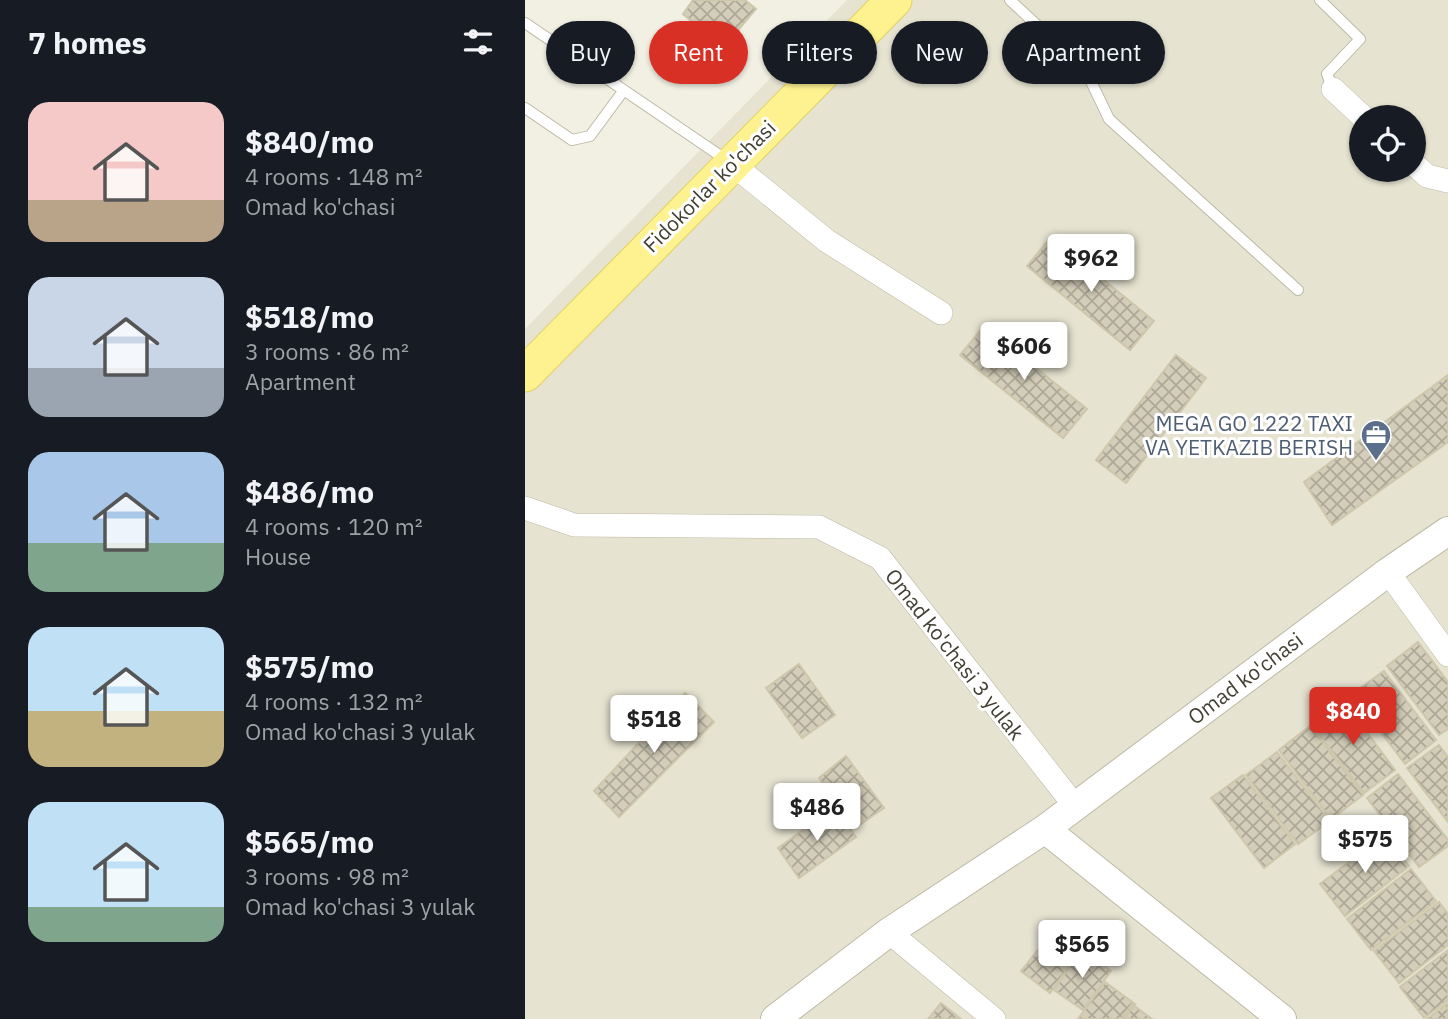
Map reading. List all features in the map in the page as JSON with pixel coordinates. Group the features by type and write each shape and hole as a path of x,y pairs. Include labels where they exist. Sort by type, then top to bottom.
{"main road":[{"name":"Fidokorlar ko'chasi","path":"525,374 894,0"}],"street":[{"path":"1333,89 1350,105"},
{"path":"731,163 827,241 941,313"},
{"path":"1426,175 1448,181"},
{"name":"Omad ko'chasi 3 yulak","path":"525,509 574,525 819,527 880,558 1075,806"},
{"name":"Omad ko'chasi","path":"775,1019 889,932 1045,829 1388,572 1448,531"},
{"path":"1388,572 1448,655"},
{"path":"1045,829 1282,1019"},
{"path":"889,932 994,1019"}],"lane":[{"path":"1010,0 1086,71 1109,119 1298,290"},
{"path":"1320,0 1360,39 1327,74 1333,89"},
{"path":"525,23 731,163"},
{"path":"525,108 572,140 590,136 624,90"}],"shaded area":[{"path":"847,0 1448,0 1448,1019 525,1019 525,329 765,84 877,84 877,21 826,21"}],"building":[{"path":"693,0 745,0 756,9 746,21 691,21 683,14"},
{"path":"1051,237 1154,321 1130,350 1027,266"},
{"path":"984,326 1087,409 1063,438 960,355"},
{"path":"1176,355 1206,378 1126,483 1096,460"},
{"name":"MEGA GO 1222 TAXI VA YETKAZIB BERISH","path":"1448,375 1448,442 1332,525 1304,482"},
{"path":"1418,642 1448,682 1448,729 1439,735 1387,666"},
{"path":"799,664 835,715 802,738 766,688"},
{"path":"1384,671 1436,740 1405,764 1352,694"},
{"path":"685,693 714,722 619,817 594,791"},
{"path":"1343,700 1395,770 1364,793 1311,724"},
{"path":"1310,726 1363,795 1331,819 1279,750"},
{"path":"1439,745 1448,757 1448,822 1407,768"},
{"path":"1277,752 1330,821 1298,844 1246,775"},
{"path":"846,756 884,808 855,828 819,778"},
{"path":"1398,774 1448,840 1448,846 1419,867 1367,798"},
{"path":"1243,775 1295,844 1264,868 1211,798"},
{"path":"835,807 856,837 799,878 778,848"},
{"path":"1385,835 1409,866 1345,916 1320,884"},
{"path":"1411,869 1436,901 1371,950 1347,919"},
{"path":"1439,902 1448,914 1448,945 1399,983 1374,951"},
{"path":"1049,936 1071,950 1075,945 1081,949 1050,993 1021,971"},
{"path":"1082,949 1111,971 1083,1010 1054,990"},
{"path":"1448,950 1448,1000 1424,1018 1400,987"},
{"path":"1105,982 1135,1004 1124,1019 1078,1019"},
{"path":"941,1003 961,1019 928,1019"},
{"path":"1448,1003 1448,1019 1427,1019"},
{"path":"1132,1004 1152,1019 1121,1019"}],"place":[{"name":"MEGA GO 1222 TAXI VA YETKAZIB BERISH","path":"1376,462"}]}
